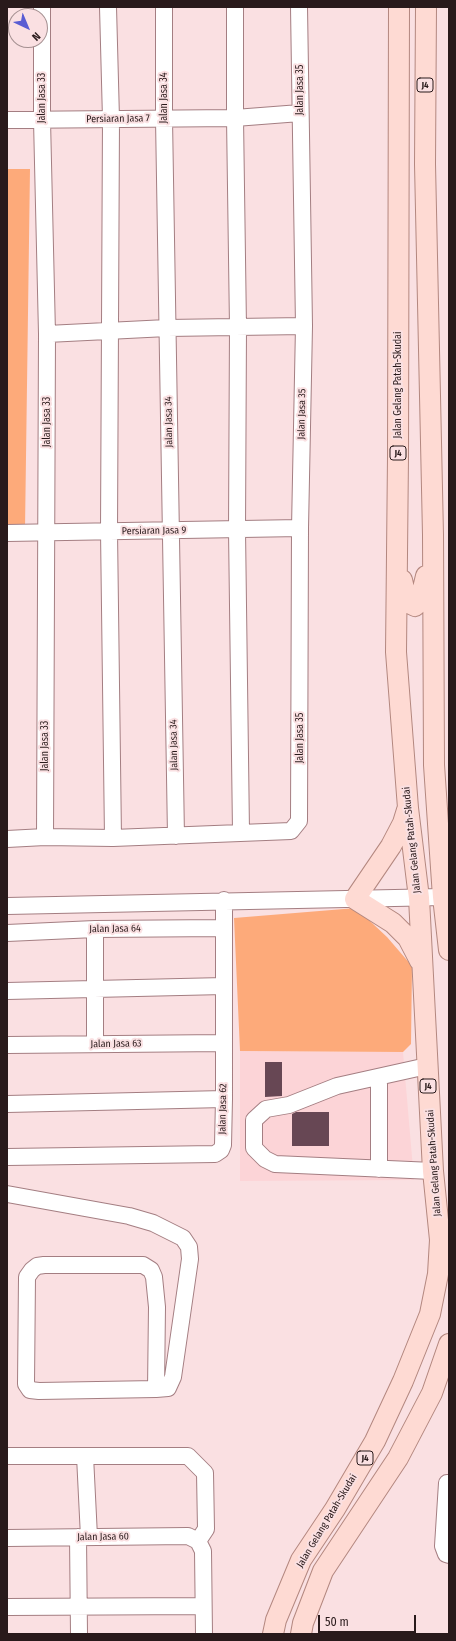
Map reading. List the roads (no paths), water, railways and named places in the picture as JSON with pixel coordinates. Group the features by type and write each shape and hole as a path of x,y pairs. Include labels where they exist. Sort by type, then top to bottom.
{"main road":[{"name":"Jalan Gelang Patah-Skudai","path":"274,1634 276,1620 301,1560 335,1509 375,1441 403,1381 430,1314 438,1274 440,1240 433,1170 419,898 408,808 396,652 399,7"},
{"name":"J4","path":"426,7 425,172 433,535 434,765 443,897 449,950"},
{"path":"397,538 403,589 407,602 415,606 420,601 433,535"},
{"path":"408,808 403,823 391,846 355,899 393,923 408,938 423,966"},
{"path":"301,1634 303,1623 323,1572 398,1458 432,1393 449,1344"}],"street":[{"name":"Jalan Jasa 33","path":"42,7 42,120 48,334 45,837"},
{"path":"108,7 111,119 109,532 113,838"},
{"name":"Jalan Jasa 34","path":"164,7 167,328 176,836"},
{"path":"7,839 45,837 113,838 241,832 237,530 238,328 235,7"},
{"name":"Jalan Jasa 35","path":"241,832 291,831 299,820 300,528 304,326 299,7"},
{"name":"Persiaran Jasa 7","path":"7,120 235,118 300,113"},
{"path":"48,334 167,328 304,326"},
{"name":"Persiaran Jasa 9","path":"7,533 300,528"},
{"path":"7,906 224,900 443,897"},
{"name":"Jalan Jasa 62","path":"7,1157 215,1154 221,1150 224,1099 224,900"},
{"name":"Jalan Jasa 64","path":"7,933 223,928"},
{"path":"95,930 95,1044"},
{"path":"7,990 224,986"},
{"name":"Jalan Jasa 63","path":"7,1045 224,1043"},
{"path":"427,1066 337,1086 289,1105 266,1110 254,1120 254,1148 265,1160 275,1164 433,1170"},
{"path":"379,1077 379,1168"},
{"path":"7,1104 224,1099"},
{"path":"7,1194 129,1216 153,1223 183,1238 189,1247 190,1259 174,1377 168,1388 156,1389 39,1391 30,1390 26,1384 27,1277 37,1266 44,1265 143,1265 151,1270 154,1277 158,1307 156,1389"},
{"path":"7,1456 188,1456 205,1473 206,1529 198,1541 203,1551 204,1634"},
{"path":"79,1634 78,1606 84,1537 85,1456"},
{"path":"448,1483 443,1546 448,1554"},
{"name":"Jalan Jasa 60","path":"7,1538 188,1536 198,1541"},
{"path":"7,1607 203,1606"}]}
